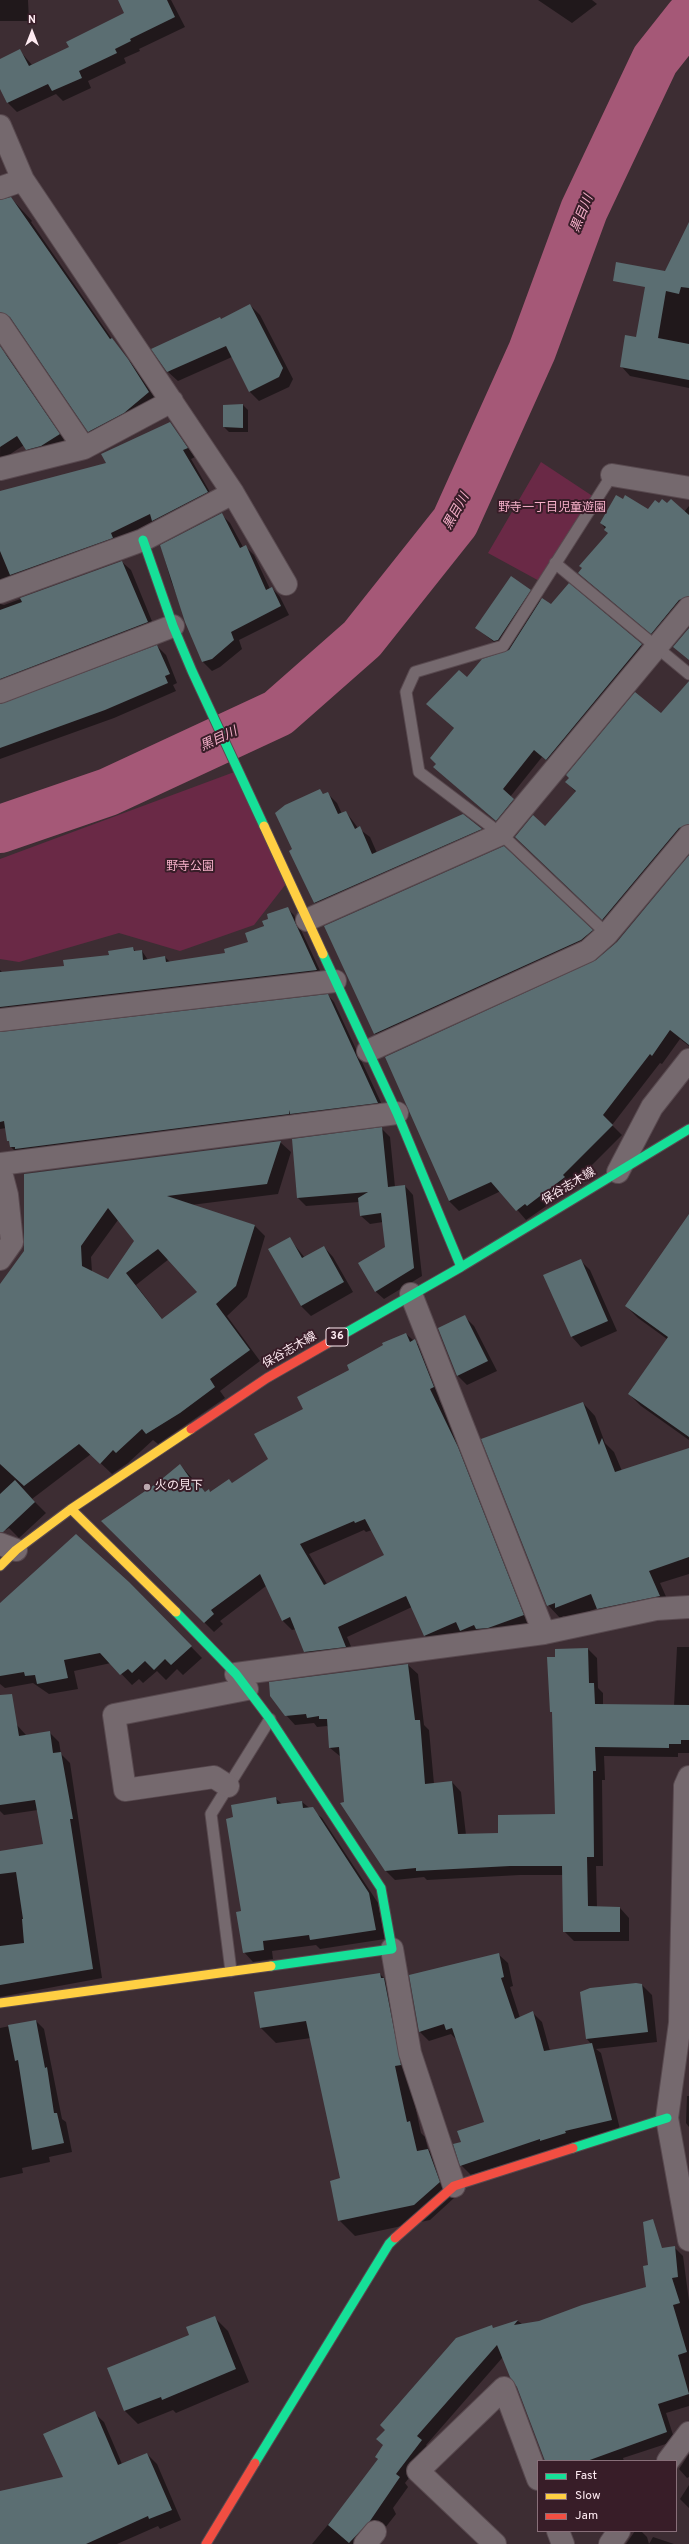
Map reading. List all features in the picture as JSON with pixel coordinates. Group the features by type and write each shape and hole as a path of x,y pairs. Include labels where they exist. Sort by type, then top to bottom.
{"street":[{"path":"0,126 23,180 234,493 286,584"},
{"path":"0,188 23,180"},
{"path":"0,324 84,448"},
{"path":"0,469 84,448 172,402"},
{"path":"612,475 689,488"},
{"path":"0,592 143,540 234,493"},
{"path":"143,540 173,626 192,671 397,1113 461,1267"},
{"path":"307,920 501,834 689,608"},
{"path":"0,692 173,626"},
{"path":"368,1051 588,951 607,934 689,836"},
{"path":"0,1020 335,981"},
{"path":"618,1172 652,1107 689,1060"},
{"path":"0,1164 397,1113"},
{"name":"保谷志木線","path":"0,1566 8,1547 71,1509 267,1378 411,1294 461,1267 689,1129"},
{"path":"0,1168 7,1195 12,1242 0,1259"},
{"path":"411,1294 544,1633"},
{"path":"71,1509 138,1573 241,1682 270,1719 381,1888 410,2053 454,2186"},
{"path":"228,1786 214,1777 125,1790 114,1715 241,1682 544,1633 656,1609 689,1607"},
{"path":"689,1777 685,1786 680,2023 667,2118 689,2240"},
{"path":"0,2003 392,1949"},
{"path":"206,2544 389,2244 454,2186 667,2118"},
{"path":"495,2544 418,2471 504,2388 537,2476"},
{"path":"669,2460 689,2433"},
{"path":"558,2532 563,2544"},
{"path":"610,2544 618,2532"}],"lane":[{"path":"607,934 501,834 419,772 406,692 415,672 502,646 612,475"},
{"path":"555,563 657,645 689,674"},
{"path":"231,1971 211,1814 270,1719"}],"green space":[{"name":"野寺一丁目児童遊園","path":"541,462 597,499 543,583 488,553"},
{"name":"野寺公園","path":"237,771 289,880 254,925 180,951 119,933 19,962 0,959 0,859"}],"building":[{"path":"118,0 167,0 175,17 130,39 131,41 115,49 117,53 79,71 82,78 52,91 48,84 7,103 0,89 0,59 20,49 29,66 69,47 66,42 124,13"},
{"path":"11,197 110,339 112,338 128,359 149,392 124,413 88,432 10,317 0,312 0,200"},
{"path":"689,222 689,288 681,287 679,294 666,291 658,338 689,344 689,380 620,367 625,335 636,337 645,287 613,281 616,262 665,271"},
{"path":"250,304 283,368 279,377 249,392 226,346 167,372 151,349 220,317 221,319"},
{"path":"0,346 60,434 41,446 26,450 17,436 0,447"},
{"path":"243,404 243,428 223,427 223,405"},
{"path":"170,422 188,448 183,450 208,492 152,521 150,514 111,533 113,538 10,575 0,551 0,491 106,463 101,454"},
{"path":"616,495 623,499 625,495 648,509 655,500 659,503 662,499 667,503 671,499 689,515 689,596 679,600 651,634 578,573 582,568 579,566 608,533 604,530 606,527 600,523"},
{"path":"222,513 240,548 246,545 266,590 272,587 281,606 231,632 234,640 212,659 202,662 185,622 160,545"},
{"path":"122,561 148,622 0,679 0,610 22,602 20,598"},
{"path":"511,576 531,590 498,640 494,641 475,628"},
{"path":"569,583 642,644 546,760 534,750 503,789 514,799 496,821 433,767 436,764 430,758 454,728 426,704 459,670 467,677 482,659 509,650 542,598 551,604"},
{"path":"689,628 689,660 673,647"},
{"path":"157,645 170,674 165,676 168,683 105,710 0,748 0,704"},
{"path":"689,681 689,824 679,828 602,920 515,837 533,815 545,826 576,791 565,782 569,778 566,775 635,692 661,713"},
{"path":"320,789 323,794 328,792 338,814 346,811 355,829 360,826 372,854 463,814 482,829 314,903 289,851 292,849 275,813 285,805"},
{"path":"504,846 593,930 581,940 374,1034 324,926"},
{"path":"689,855 689,1045 670,1030 652,1056 650,1054 603,1115 613,1125 563,1175 565,1177 527,1206 525,1204 516,1211 491,1182 449,1201 385,1057 596,960 617,942"},
{"path":"288,907 317,970 0,1007 0,972 64,966 63,960 109,955 108,951 133,947 134,951 142,950 143,960 165,956 166,962 225,953 224,949 248,942 245,933 264,926 262,921 268,919 267,914"},
{"path":"328,994 378,1103 290,1114 290,1110 289,1114 15,1149 15,1147 10,1147 9,1141 7,1141 4,1121 0,1122 0,1032"},
{"path":"382,1127 388,1187 405,1185 414,1268 375,1292 358,1263 385,1247 381,1213 360,1216 358,1198 368,1192 297,1198 292,1139"},
{"path":"281,1141 267,1184 167,1196 255,1225 236,1286 216,1304 250,1350 210,1379 215,1387 180,1413 146,1434 142,1429 116,1453 113,1450 100,1464 79,1444 24,1486 0,1464 0,1284 24,1251 24,1174","holes":["108,1208 134,1241 108,1279 82,1266 81,1246","158,1249 197,1292 162,1319 126,1273"]},
{"path":"689,1214 689,1437 628,1394 668,1337 625,1306"},
{"path":"290,1237 302,1258 324,1246 344,1282 301,1306 268,1249"},
{"path":"581,1259 608,1321 571,1337 543,1275"},
{"path":"465,1315 488,1361 457,1376 438,1328"},
{"path":"406,1333 410,1342 415,1339 434,1387 430,1389 458,1447 524,1615 488,1628 476,1629 474,1625 460,1631 456,1622 424,1636 406,1596 338,1627 346,1647 304,1652 290,1617 282,1621 260,1574 211,1610 214,1614 204,1623 101,1521 157,1483 180,1464 192,1481 195,1479 205,1492 209,1489 210,1492 229,1479 232,1483 268,1459 254,1434 303,1409 297,1397 349,1370 347,1365 383,1345 382,1343","holes":["365,1519 384,1555 324,1585 300,1544 354,1521 355,1523"]},
{"path":"583,1402 599,1445 602,1438 615,1472 689,1448 689,1557 649,1571 660,1596 597,1609 591,1594 555,1608 555,1603 547,1606 481,1439"},
{"path":"15,1480 35,1502 3,1532 0,1532 0,1494"},
{"path":"76,1534 129,1582 192,1646 171,1665 165,1659 154,1670 145,1661 132,1673 128,1669 120,1675 100,1653 64,1660 68,1678 37,1684 35,1675 25,1676 24,1672 0,1676 0,1603"},
{"path":"588,1648 589,1683 594,1683 595,1704 689,1705 689,1740 681,1740 681,1744 669,1744 669,1748 595,1747 596,1771 593,1771 594,1857 587,1857 588,1906 620,1907 620,1932 563,1932 562,1866 510,1866 416,1871 416,1868 385,1871 340,1803 344,1802 339,1747 329,1748 327,1719 319,1719 319,1716 307,1718 306,1714 285,1716 270,1696 269,1682 408,1664 415,1720 420,1720 425,1784 452,1781 458,1834 498,1833 498,1815 555,1814 552,1712 550,1712 547,1657 555,1657 555,1649"},
{"path":"12,1694 19,1736 50,1731 53,1753 61,1752 73,1819 70,1819 93,1969 0,1985 0,1946 24,1943 23,1919 16,1872 0,1874 0,1851 43,1844 35,1800 0,1805 0,1695"},
{"path":"276,1797 277,1804 302,1801 303,1808 313,1807 369,1893 376,1930 310,1940 309,1935 263,1941 264,1950 243,1953 236,1912 241,1911 226,1819 233,1817 231,1805"},
{"path":"499,1953 504,1977 501,1978 515,2019 533,2011 544,2051 592,2043 612,2120 565,2131 566,2133 540,2141 540,2139 460,2166 453,2144 461,2142 457,2131 484,2122 452,2028 446,2030 444,2024 419,2032 409,1975"},
{"path":"380,1973 381,1978 384,1978 401,2065 395,2066 407,2122 410,2121 417,2151 428,2149 440,2182 414,2205 338,2221 330,2181 340,2178 306,2021 260,2028 254,1992"},
{"path":"636,1983 642,1984 648,2032 586,2039 580,1992 590,1988"},
{"path":"36,2020 45,2068 47,2067 54,2113 57,2113 64,2143 32,2150 18,2060 15,2061 8,2025"},
{"path":"653,2219 662,2248 675,2246 678,2277 672,2278 680,2303 673,2305 687,2352 678,2355 689,2394 658,2404 667,2432 590,2460 545,2460 517,2387 510,2377 497,2345 417,2436 422,2440 396,2474 400,2477 370,2521 349,2543 328,2525 378,2459 375,2457 383,2445 376,2439 385,2430 380,2425 456,2338 492,2325 493,2328 518,2320 514,2325 539,2321 582,2305 646,2287 643,2266 648,2265 643,2222"},
{"path":"215,2316 236,2369 162,2400 161,2397 124,2411 107,2368 189,2335 186,2327"},
{"path":"95,2411 118,2465 147,2453 172,2510 149,2519 148,2516 86,2544 0,2544 0,2491 63,2477 43,2434"}],"waterway":[{"name":"黒目川","path":"0,829 108,792 278,713 362,639 455,522 532,351 584,210 655,60 689,17"}],"traffic: fast":[{"path":"143,540 173,626 192,671 264,826"},
{"path":"323,954 397,1113 461,1267"},
{"path":"328,1343 461,1267 689,1129"},
{"path":"176,1612 236,1674 270,1719 381,1888 392,1949 271,1966"},
{"path":"573,2148 667,2118"},
{"path":"255,2463 389,2244 395,2238"}],"traffic: slow":[{"path":"264,826 323,954"},
{"path":"0,1566 16,1550 71,1509 191,1429"},
{"path":"71,1509 176,1612"},
{"path":"0,2003 271,1966"}],"traffic: jam":[{"path":"191,1429 267,1378 328,1343"},
{"path":"395,2238 454,2186 573,2148"},
{"path":"206,2544 255,2463"}],"place":[{"name":"火の見下","path":"147,1487"}]}
